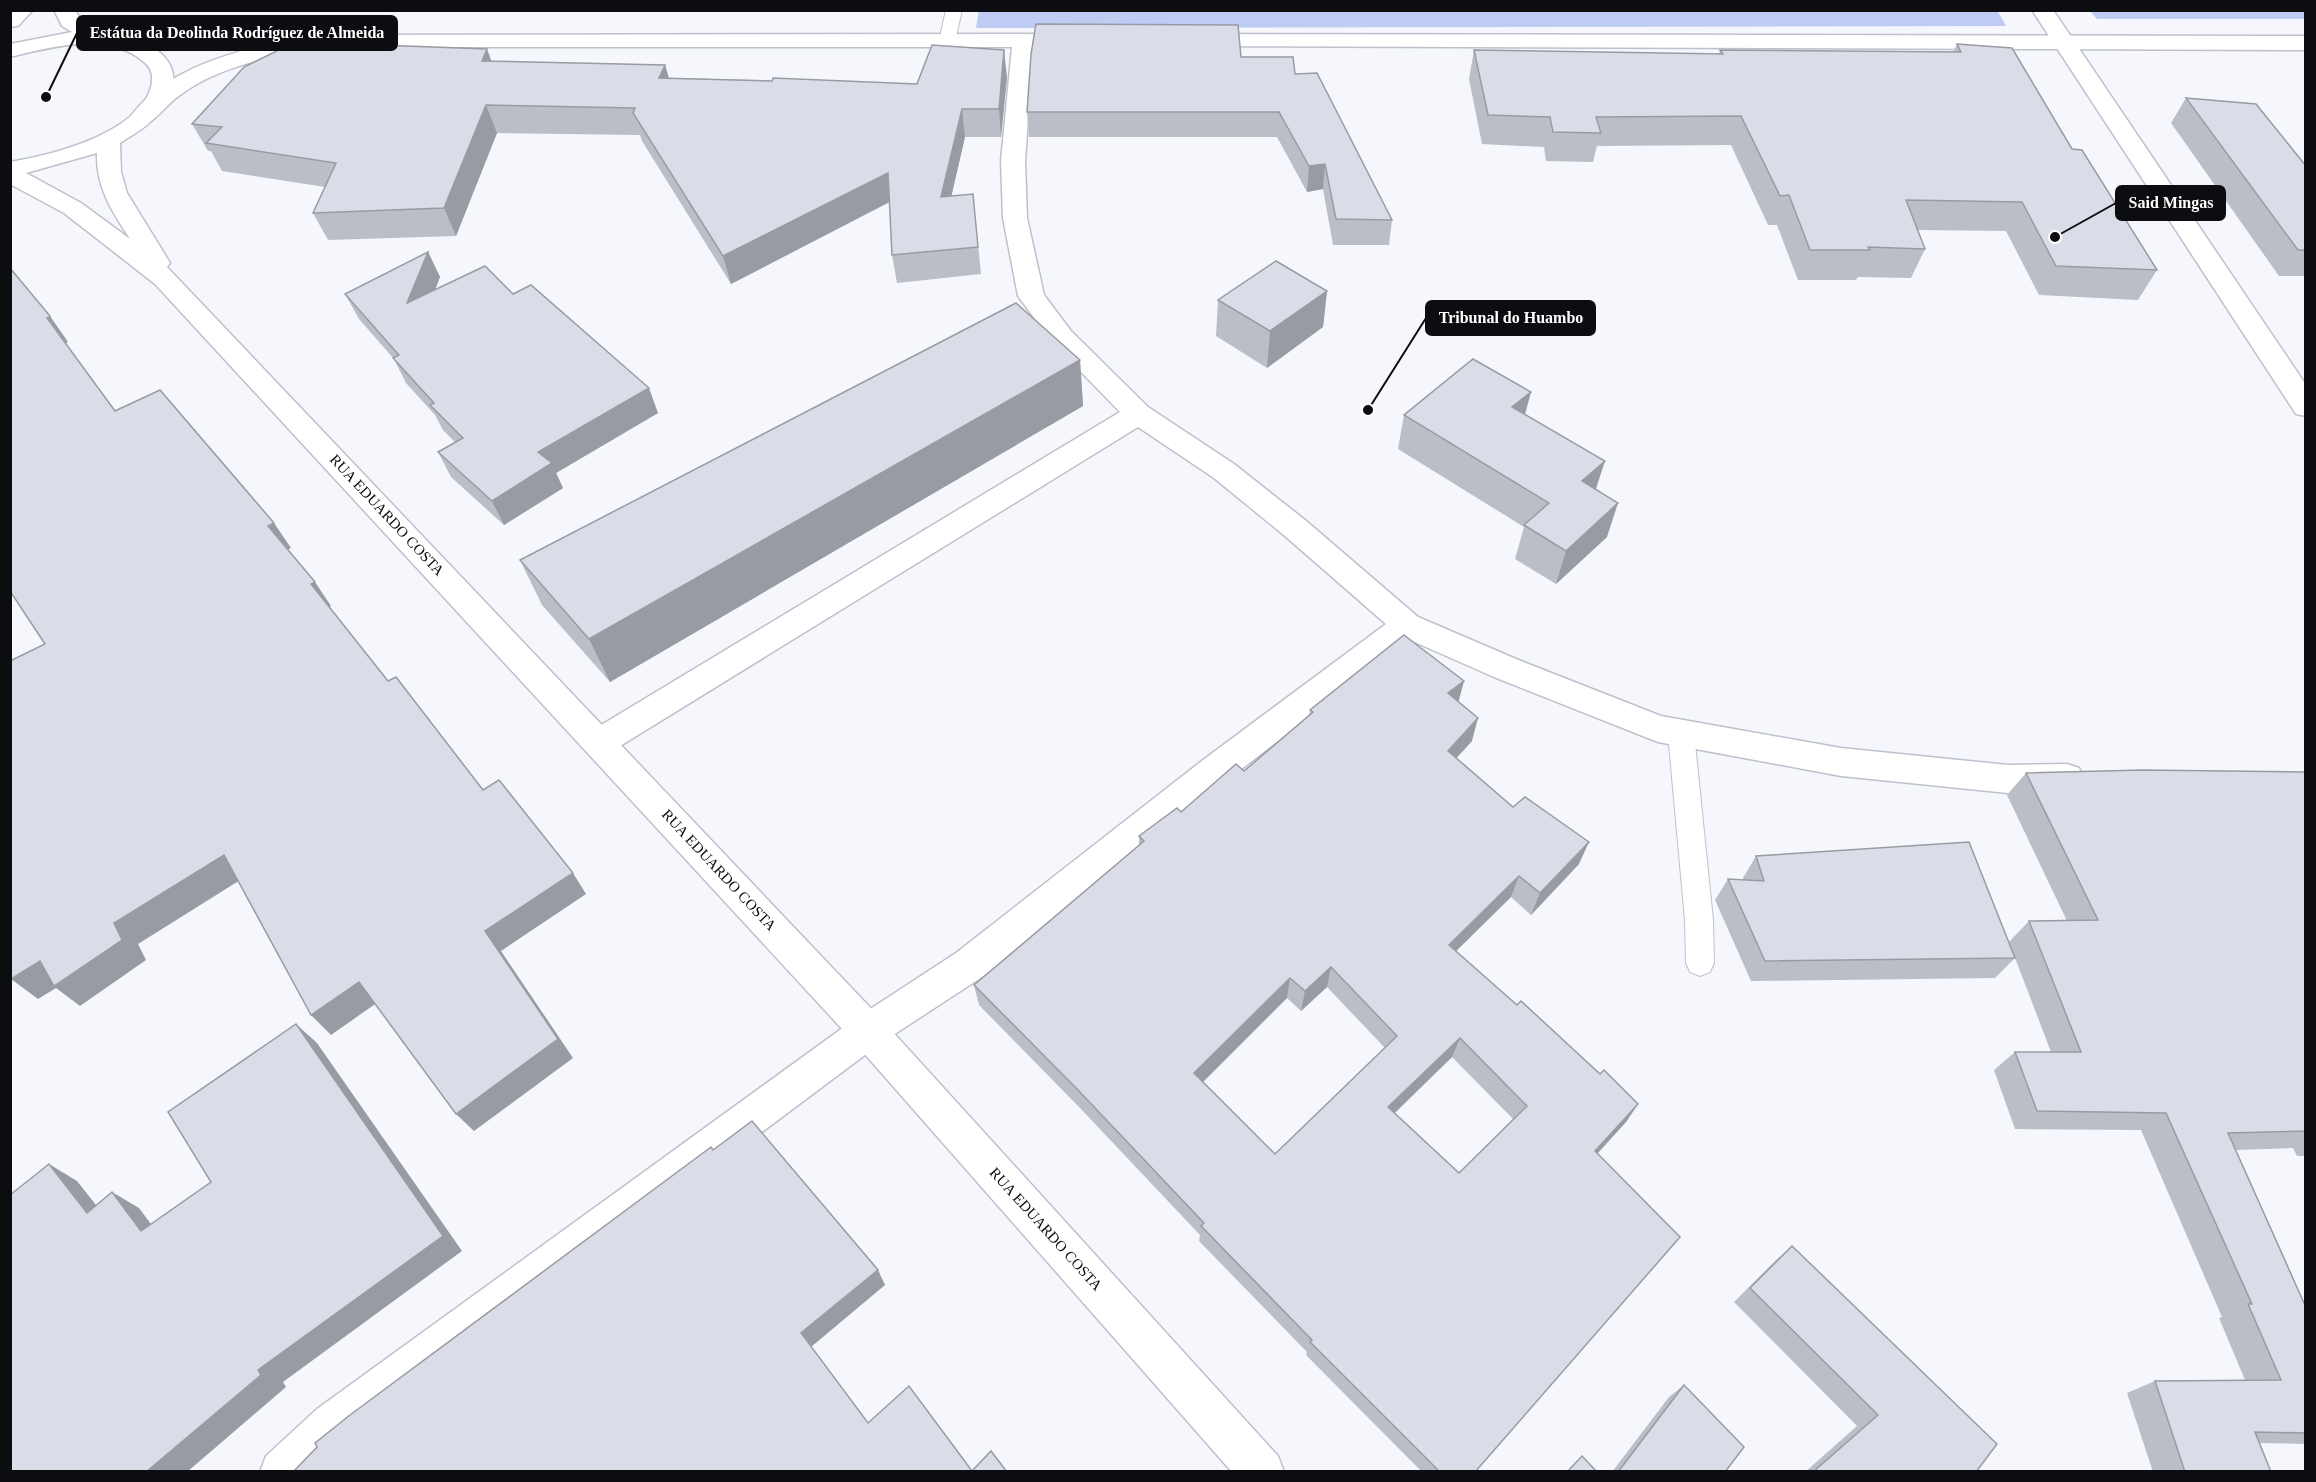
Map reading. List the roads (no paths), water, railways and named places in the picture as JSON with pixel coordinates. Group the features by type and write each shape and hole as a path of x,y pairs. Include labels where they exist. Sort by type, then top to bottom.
{"street":[{"path":"10,21 22,10"},
{"path":"64,10 70,21 101,39 138,47 157,60 165,78 158,98 139,120"},
{"path":"2042,10 2306,406"},
{"path":"10,51 33,45 136,37 317,42 1106,40"},
{"path":"1023,40 1014,172 1015,218 1031,296 1062,337 1138,414 1233,478 1295,528 1407,625 1505,668 1658,729 1841,762 2008,779 2101,777"},
{"path":"1178,40 2306,43"},
{"path":"10,169 37,165 76,154 111,139 139,120 160,97 195,74 235,59 287,46 317,42"},
{"name":"RUA EDUARDO COSTA","path":"111,139 108,140 110,180 118,200 150,248 164,278"},
{"name":"RUA EDUARDO COSTA","path":"10,175 38,187 94,220 164,278 600,741 868,1030 1262,1472"},
{"path":"600,741 1138,414"},
{"path":"282,1472 333,1425 868,1030 969,964 1215,770 1407,625"}],"lane":[{"path":"947,41 954,10"},
{"path":"1681,734 1699,920 1700,963"}],"place":[{"name":"Estátua da Deolinda Rodríguez de Almeida","path":"46,97"},
{"name":"Said Mingas","path":"2055,237"},
{"name":"Tribunal do Huambo","path":"1368,410"}]}
